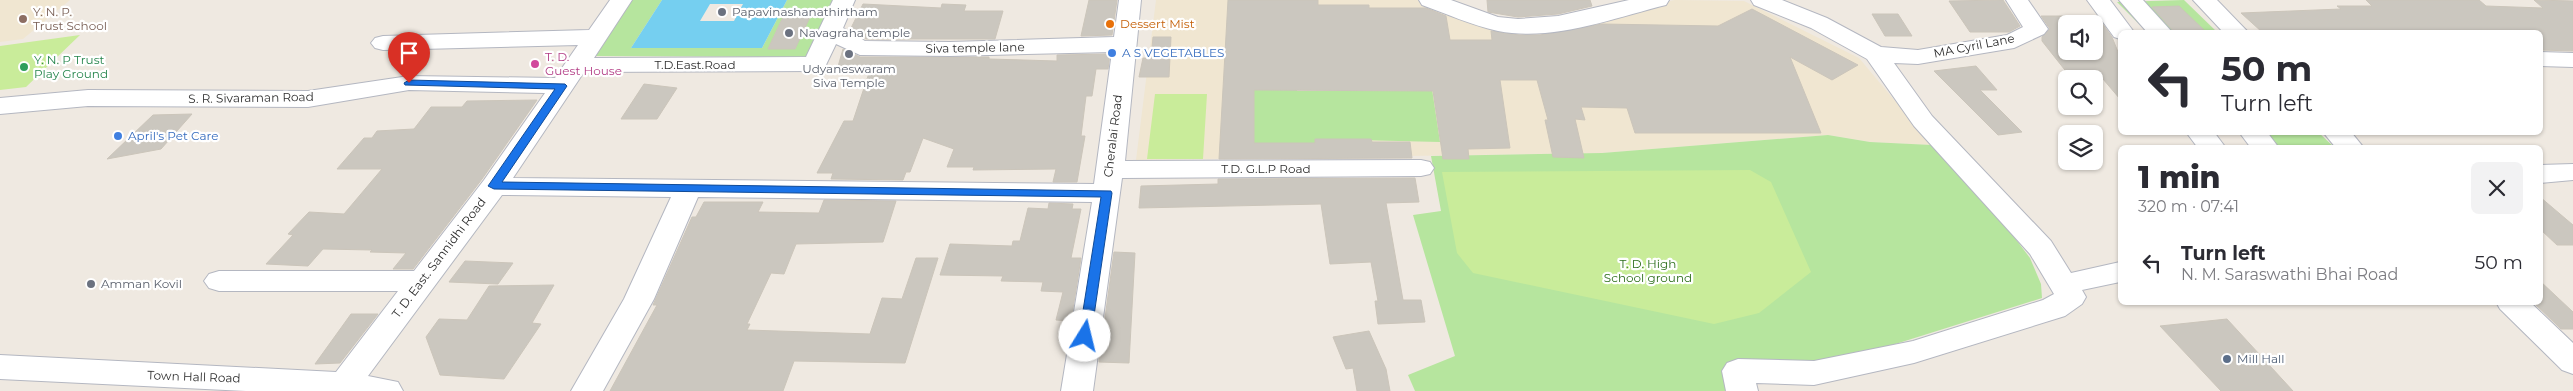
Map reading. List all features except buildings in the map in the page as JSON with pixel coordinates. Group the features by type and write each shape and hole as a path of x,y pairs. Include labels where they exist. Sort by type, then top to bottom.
{"street":[{"name":"T. D. East. Sannidhi Road","path":"342,387 494,186 620,0"},
{"path":"830,30 844,0"},
{"name":"Cheralai Road","path":"1077,391 1109,181 1130,0"},
{"path":"1430,0 1500,24 1524,26 1552,24 1658,0"},
{"path":"1742,391 1738,371 1814,373 1914,352 2054,308 2071,297 2065,284 2041,248 1923,121 1876,54 1819,23 1762,0"},
{"path":"1805,0 1819,23"},
{"name":"MA Cyril Lane","path":"1876,54 1918,57 2014,41 2036,29 2017,0"},
{"path":"2098,0 2120,30"},
{"path":"2130,0 2158,30"},
{"path":"2204,0 2234,30"},
{"name":"Siva temple lane","path":"830,30 860,48 950,49 1124,44"},
{"name":"T.D.East.Road","path":"569,76 815,64 830,30"},
{"path":"383,43 484,42 595,37"},
{"path":"2543,59 2573,60"},
{"name":"S. R. Sivaraman Road","path":"0,106 88,98 308,99 409,83 569,76"},
{"path":"2202,135 2210,145"},
{"path":"2255,135 2263,145"},
{"path":"2339,135 2348,145"},
{"name":"T.D. G.L.P Road","path":"494,186 688,189 1109,181 1421,168"},
{"path":"2543,174 2573,172"},
{"path":"587,391 639,299 688,189"},
{"path":"2065,284 2118,272"},
{"path":"219,281 421,282"},
{"path":"2514,305 2573,362"},
{"name":"Town Hall Road","path":"0,367 387,391"}],"shaded area":[{"name":"Y. N. P. Trust School","path":"0,0 70,0 23,39 0,42"},
{"path":"1156,0 1425,0 1489,25 1562,22 1675,0 1744,1 1859,58 1932,145 1870,142 1828,135 1602,153 1136,160"}],"green space":[{"path":"630,0 662,0 631,48 762,48 787,0 836,0 809,57 591,56","holes":["783,17 809,17 795,49 768,49"]},
{"path":"2184,0 2215,30 2145,30 2117,2"},
{"name":"Y. N. P Trust Play Ground","path":"80,35 26,87 0,90 0,46"},
{"path":"1297,89 1297,91 1408,91 1432,89 1440,142 1315,139 1315,143 1254,143 1254,90"},
{"path":"1155,94 1207,94 1203,159 1147,159"},
{"name":"T. D. High School ground","path":"1828,135 1870,142 1932,145 1971,180 2030,258 2041,284 2042,298 1870,352 1814,361 1729,361 1725,376 1728,391 1415,391 1408,375 1455,356 1413,215 1441,211 1431,156 1602,153"},
{"path":"2248,135 2321,135 2332,145 2259,145"},
{"path":"1750,170 1771,182 1811,272 1759,313 1714,324 1473,273 1457,253 1442,172"}],"water":[{"path":"662,0 787,0 762,48 631,48","holes":["710,4 743,4 734,21 700,21"]}],"place":[{"name":"Papavinashanathirtham","path":"722,12"},
{"name":"Y. N. P. Trust School","path":"23,19"},
{"name":"Dessert Mist","path":"1110,24"},
{"name":"Navagraha temple","path":"789,33"},
{"name":"A S VEGETABLES","path":"1112,53"},
{"name":"Udyaneswaram Siva Temple","path":"849,54"},
{"name":"T. D. Guest House","path":"535,64"},
{"name":"Y. N. P Trust Play Ground","path":"24,67"},
{"name":"April's Pet Care","path":"118,136"},
{"name":"Amman Kovil","path":"91,284"},
{"name":"Mill Hall","path":"2227,359"}],"route":[{"path":"409,83 562,86 494,186 1107,193 1085,336"}]}
